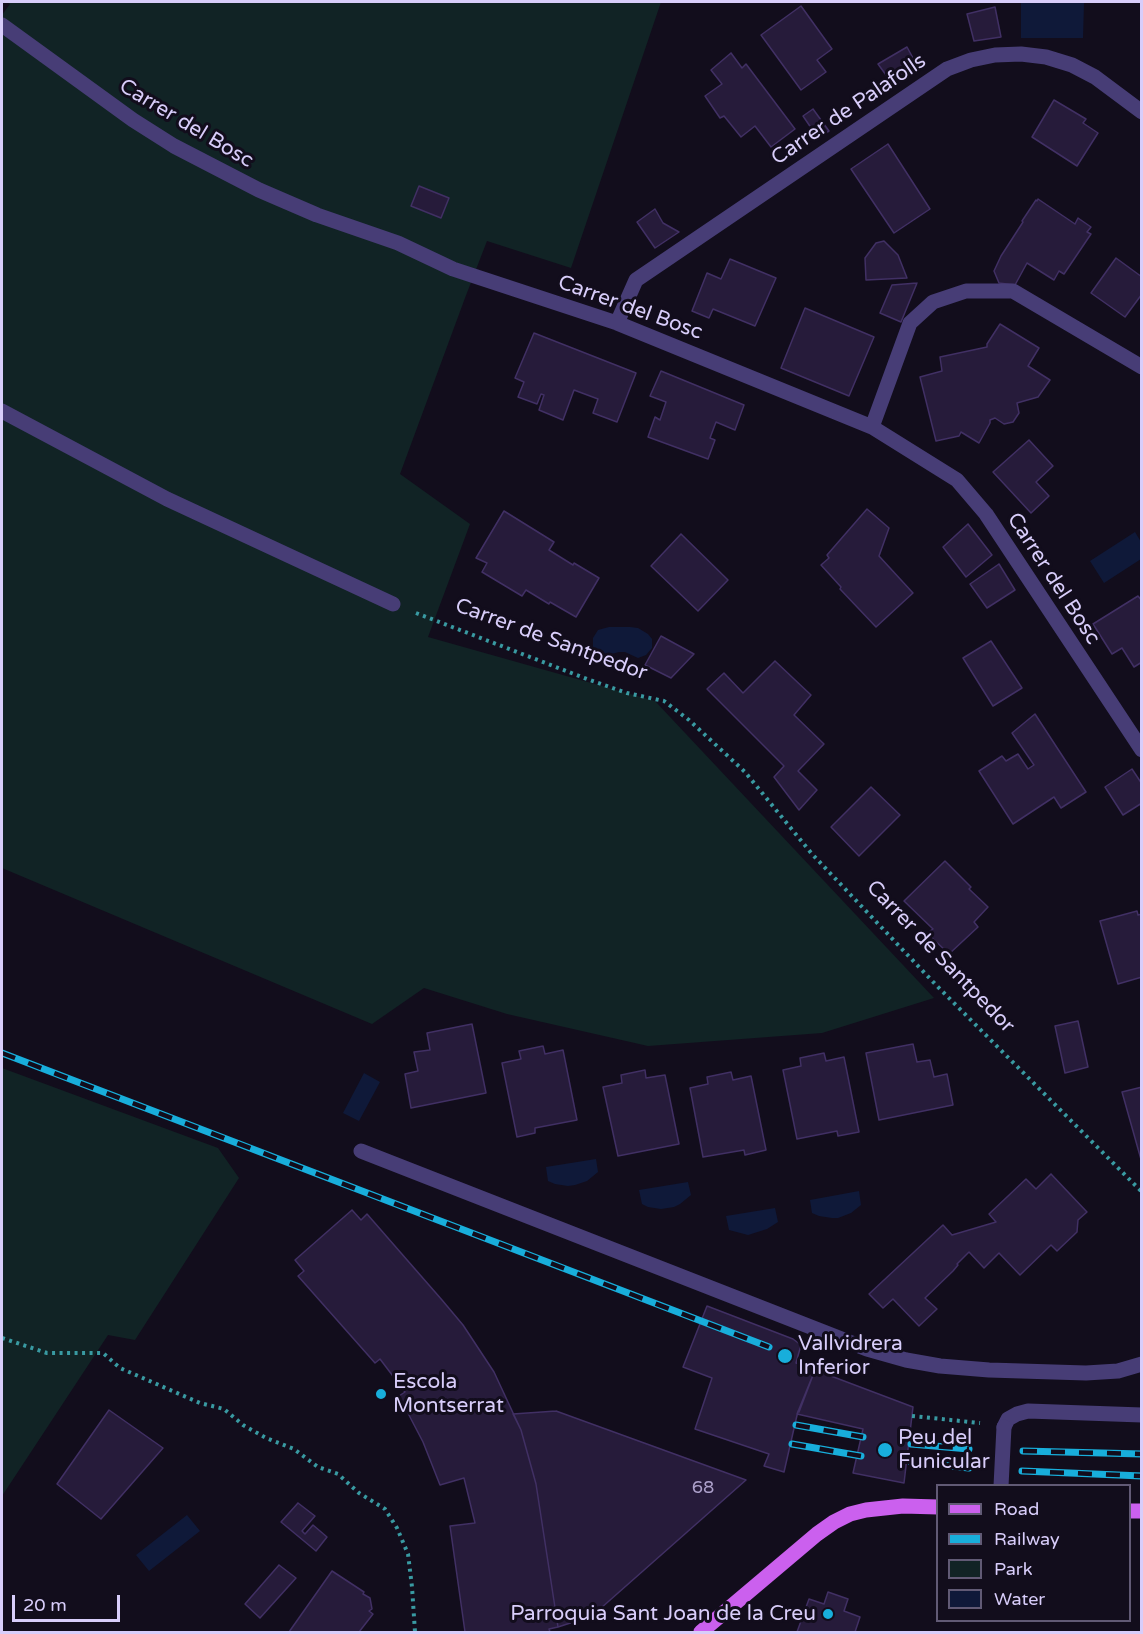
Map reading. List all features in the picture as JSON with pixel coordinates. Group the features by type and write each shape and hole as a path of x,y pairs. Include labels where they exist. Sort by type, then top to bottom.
{"main road":[{"path":"701,1632 834,1522 850,1514 866,1510 903,1506 936,1506"}],"street":[{"name":"Carrer del Bosc","path":"2,26 133,120 174,146 259,190 317,215 398,243 453,269 617,323 872,427 957,480 986,514 1142,750"},
{"name":"Carrer de Palafolls","path":"617,323 636,280 947,69 971,60 996,55 1021,54 1046,57 1072,65 1095,77 1142,112"},
{"path":"872,427 910,323 933,302 966,291 1013,291 1142,367"},
{"path":"2,411 167,499 393,604"},
{"path":"361,1151 867,1349 906,1360 940,1366 989,1370 1086,1373 1118,1371 1142,1364"},
{"path":"1001,1484 1004,1427 1008,1419 1017,1414 1028,1411 1142,1415"}],"path":[{"name":"Carrer de Santpedor","path":"393,604 587,680 627,693 664,701 689,720 745,772 812,854 937,986 1142,1192"},
{"path":"2,1338 47,1353 103,1353 120,1368 200,1403 224,1408 243,1425 266,1438 294,1449 318,1467 338,1474 359,1493 385,1509 397,1528 408,1554 415,1632"},
{"path":"912,1416 982,1423"}],"green space":[{"path":"6,2 661,2 571,268 487,241 400,474 470,524 428,637 655,701 934,998 822,1033 648,1046 507,1014 424,988 372,1024 2,868 2,15 10,4"},
{"path":"2,1068 218,1148 239,1178 135,1340 108,1335 2,1496"}],"water":[{"path":"1021,2 1084,3 1083,38 1021,38"},
{"path":"1135,532 1141,542 1141,559 1104,583 1090,561"},
{"path":"609,627 638,628 652,639 652,648 646,655 638,658 625,652 604,656 593,648 593,638 598,630"},
{"path":"364,1073 380,1082 359,1121 343,1113"},
{"path":"596,1159 598,1172 587,1181 568,1186 548,1181 546,1167"},
{"path":"688,1182 691,1195 674,1207 661,1209 642,1204 639,1190"},
{"path":"859,1191 861,1205 851,1213 832,1218 812,1213 810,1200"},
{"path":"775,1208 778,1222 767,1229 748,1235 729,1230 726,1216"},
{"path":"187,1515 200,1531 149,1571 136,1555"}],"building":[{"path":"801,6 832,49 817,60 826,72 801,90 761,35"},
{"path":"995,7 1001,37 974,41 967,14"},
{"path":"907,47 919,69 894,86 878,64"},
{"path":"731,53 742,68 746,64 795,129 771,147 755,126 741,137 724,116 720,118 705,96 722,84 711,70"},
{"path":"1054,100 1086,119 1083,123 1098,133 1077,166 1032,137"},
{"path":"813,109 829,131 818,138 803,116"},
{"path":"888,144 930,209 894,233 851,169"},
{"path":"419,186 449,198 441,218 411,206"},
{"path":"1038,199 1075,224 1078,218 1091,227 1087,232 1091,234 1064,274 1059,271 1054,280 1027,263 1015,285 999,283 994,271 1022,221"},
{"path":"655,209 663,223 679,232 655,248 637,222"},
{"path":"884,241 898,255 907,278 866,280 865,258 876,243"},
{"path":"1116,258 1142,277 1142,294 1125,317 1091,293"},
{"path":"730,259 776,278 755,326 713,309 709,318 692,311 707,273 721,279"},
{"path":"917,283 901,322 880,313 892,285"},
{"path":"805,308 874,337 849,396 781,368"},
{"path":"1000,324 1039,348 1028,366 1050,380 1038,397 1017,403 1019,413 1013,422 1004,424 995,418 990,420 979,443 961,432 959,436 936,441 920,377 942,371 940,357 987,347"},
{"path":"534,333 636,373 617,422 593,413 598,399 574,390 563,420 539,410 544,395 541,394 537,404 518,397 524,382 515,378"},
{"path":"661,371 744,405 735,430 716,422 710,438 715,440 708,459 648,437 655,417 660,420 666,402 650,396"},
{"path":"1029,440 1053,466 1036,482 1049,496 1031,513 993,472"},
{"path":"867,509 889,528 879,556 913,593 876,627 821,565"},
{"path":"504,511 554,542 549,550 599,578 576,617 526,590 522,596 482,572 487,563 476,558"},
{"path":"968,524 992,555 966,577 943,547"},
{"path":"681,534 728,580 698,611 651,566"},
{"path":"999,564 1015,590 987,608 970,584"},
{"path":"1138,596 1142,601 1142,662 1134,667 1122,648 1112,654 1093,624"},
{"path":"661,636 694,654 671,678 645,665"},
{"path":"991,641 1022,688 993,706 963,658"},
{"path":"775,661 811,695 794,715 824,744 798,771 817,790 799,810 774,777 784,766 707,689 724,673 743,693"},
{"path":"1035,714 1086,792 1061,808 1054,797 1013,824 979,771 1002,756 1006,761 1018,754 1028,769 1034,765 1012,733"},
{"path":"1132,769 1142,784 1142,803 1123,815 1105,787"},
{"path":"871,787 900,815 859,856 831,827"},
{"path":"945,861 988,907 974,922 978,927 949,954 927,933 933,929 904,901"},
{"path":"1137,911 1138,915 1142,914 1142,977 1118,984 1100,921"},
{"path":"1078,1021 1088,1067 1065,1073 1055,1026"},
{"path":"472,1024 486,1093 411,1108 405,1074 418,1071 414,1052 430,1050 427,1033"},
{"path":"913,1044 917,1062 930,1060 934,1077 947,1074 953,1105 879,1120 866,1053"},
{"path":"543,1046 545,1054 563,1050 577,1120 535,1128 535,1133 517,1137 502,1063 521,1059 519,1051"},
{"path":"824,1053 826,1061 844,1057 859,1132 838,1136 837,1131 797,1139 783,1070 801,1066 800,1058"},
{"path":"645,1070 646,1078 665,1075 679,1144 618,1156 603,1087 622,1083 621,1075"},
{"path":"731,1072 733,1080 751,1076 766,1150 745,1155 744,1150 703,1157 690,1088 708,1084 707,1077"},
{"path":"1142,1087 1142,1163 1122,1092"},
{"path":"1051,1174 1087,1212 1078,1220 1077,1232 1057,1251 1051,1245 1020,1275 999,1253 984,1268 969,1252 925,1298 937,1309 919,1326 893,1299 883,1308 869,1294 943,1225 952,1235 996,1222 989,1214 1026,1179 1036,1189"},
{"path":"352,1210 361,1220 367,1214 463,1325 494,1372 521,1430 536,1484 558,1627 549,1629 550,1632 465,1632 450,1526 475,1523 464,1478 440,1485 423,1442 399,1396 405,1392 380,1359 375,1363 298,1276 304,1271 295,1260"},
{"path":"707,1306 793,1339 801,1345 796,1363 815,1370 798,1411 784,1472 764,1466 769,1454 695,1429 712,1378 683,1367"},
{"path":"815,1370 913,1407 904,1483 853,1473 863,1429 797,1414"},
{"path":"109,1410 163,1448 101,1519 57,1484"},
{"path":"556,1411 746,1480 592,1616 558,1627 536,1484 521,1430 513,1414"},
{"path":"298,1503 315,1516 302,1531 305,1534 313,1525 327,1537 316,1551 281,1522"},
{"path":"279,1565 296,1578 260,1618 245,1604"},
{"path":"332,1571 370,1598 372,1609 369,1611 373,1614 359,1632 289,1632"},
{"name":"Parroquia Sant Joan de la Creu","path":"828,1592 848,1599 844,1611 860,1617 855,1632 797,1632 809,1599 824,1604"}],"railway":[{"path":"2,1053 769,1347"},
{"path":"796,1425 863,1437"},
{"path":"792,1444 861,1456"},
{"path":"911,1444 969,1449"},
{"path":"1023,1451 1142,1454"},
{"path":"911,1462 969,1468"},
{"path":"1022,1471 1142,1476"}],"place":[{"name":"Vallvidrera Inferior","path":"785,1356"},
{"name":"Escola Montserrat","path":"381,1394"},
{"name":"Peu del Funicular","path":"885,1450"},
{"name":"Parroquia Sant Joan de la Creu","path":"828,1614"}]}
